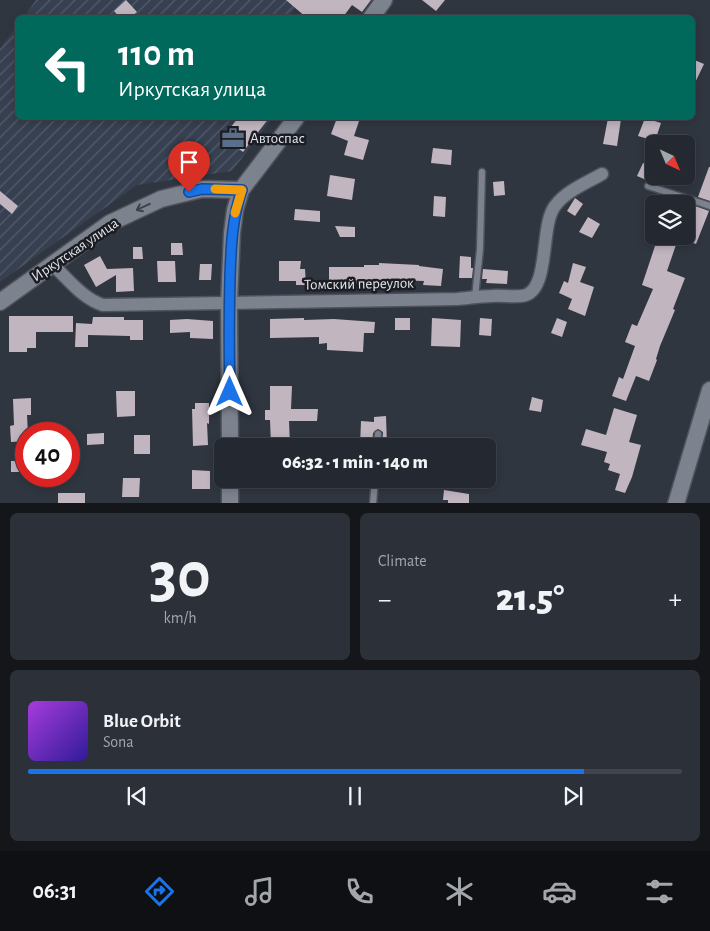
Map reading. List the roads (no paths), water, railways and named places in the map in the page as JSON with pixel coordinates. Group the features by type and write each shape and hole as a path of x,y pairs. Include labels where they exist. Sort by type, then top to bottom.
{"street":[{"path":"373,15 384,0"},
{"path":"230,438 229,303 232,233 235,210 242,190 294,120"},
{"name":"Томский переулок","path":"54,265 85,295 94,302 103,305 525,295 532,290 538,280 549,221 554,207 568,194 602,174"},
{"name":"Иркутская улица","path":"0,302 110,223 161,199 202,189 242,190"},
{"path":"676,503 702,427 710,390"},
{"path":"230,488 230,503"}],"lane":[{"path":"475,297 480,249 482,172"},
{"path":"648,186 710,206"},
{"path":"378,434 378,438"},
{"path":"373,503 374,488"}],"place":[{"name":"Автоспас","path":"233,138"}]}
